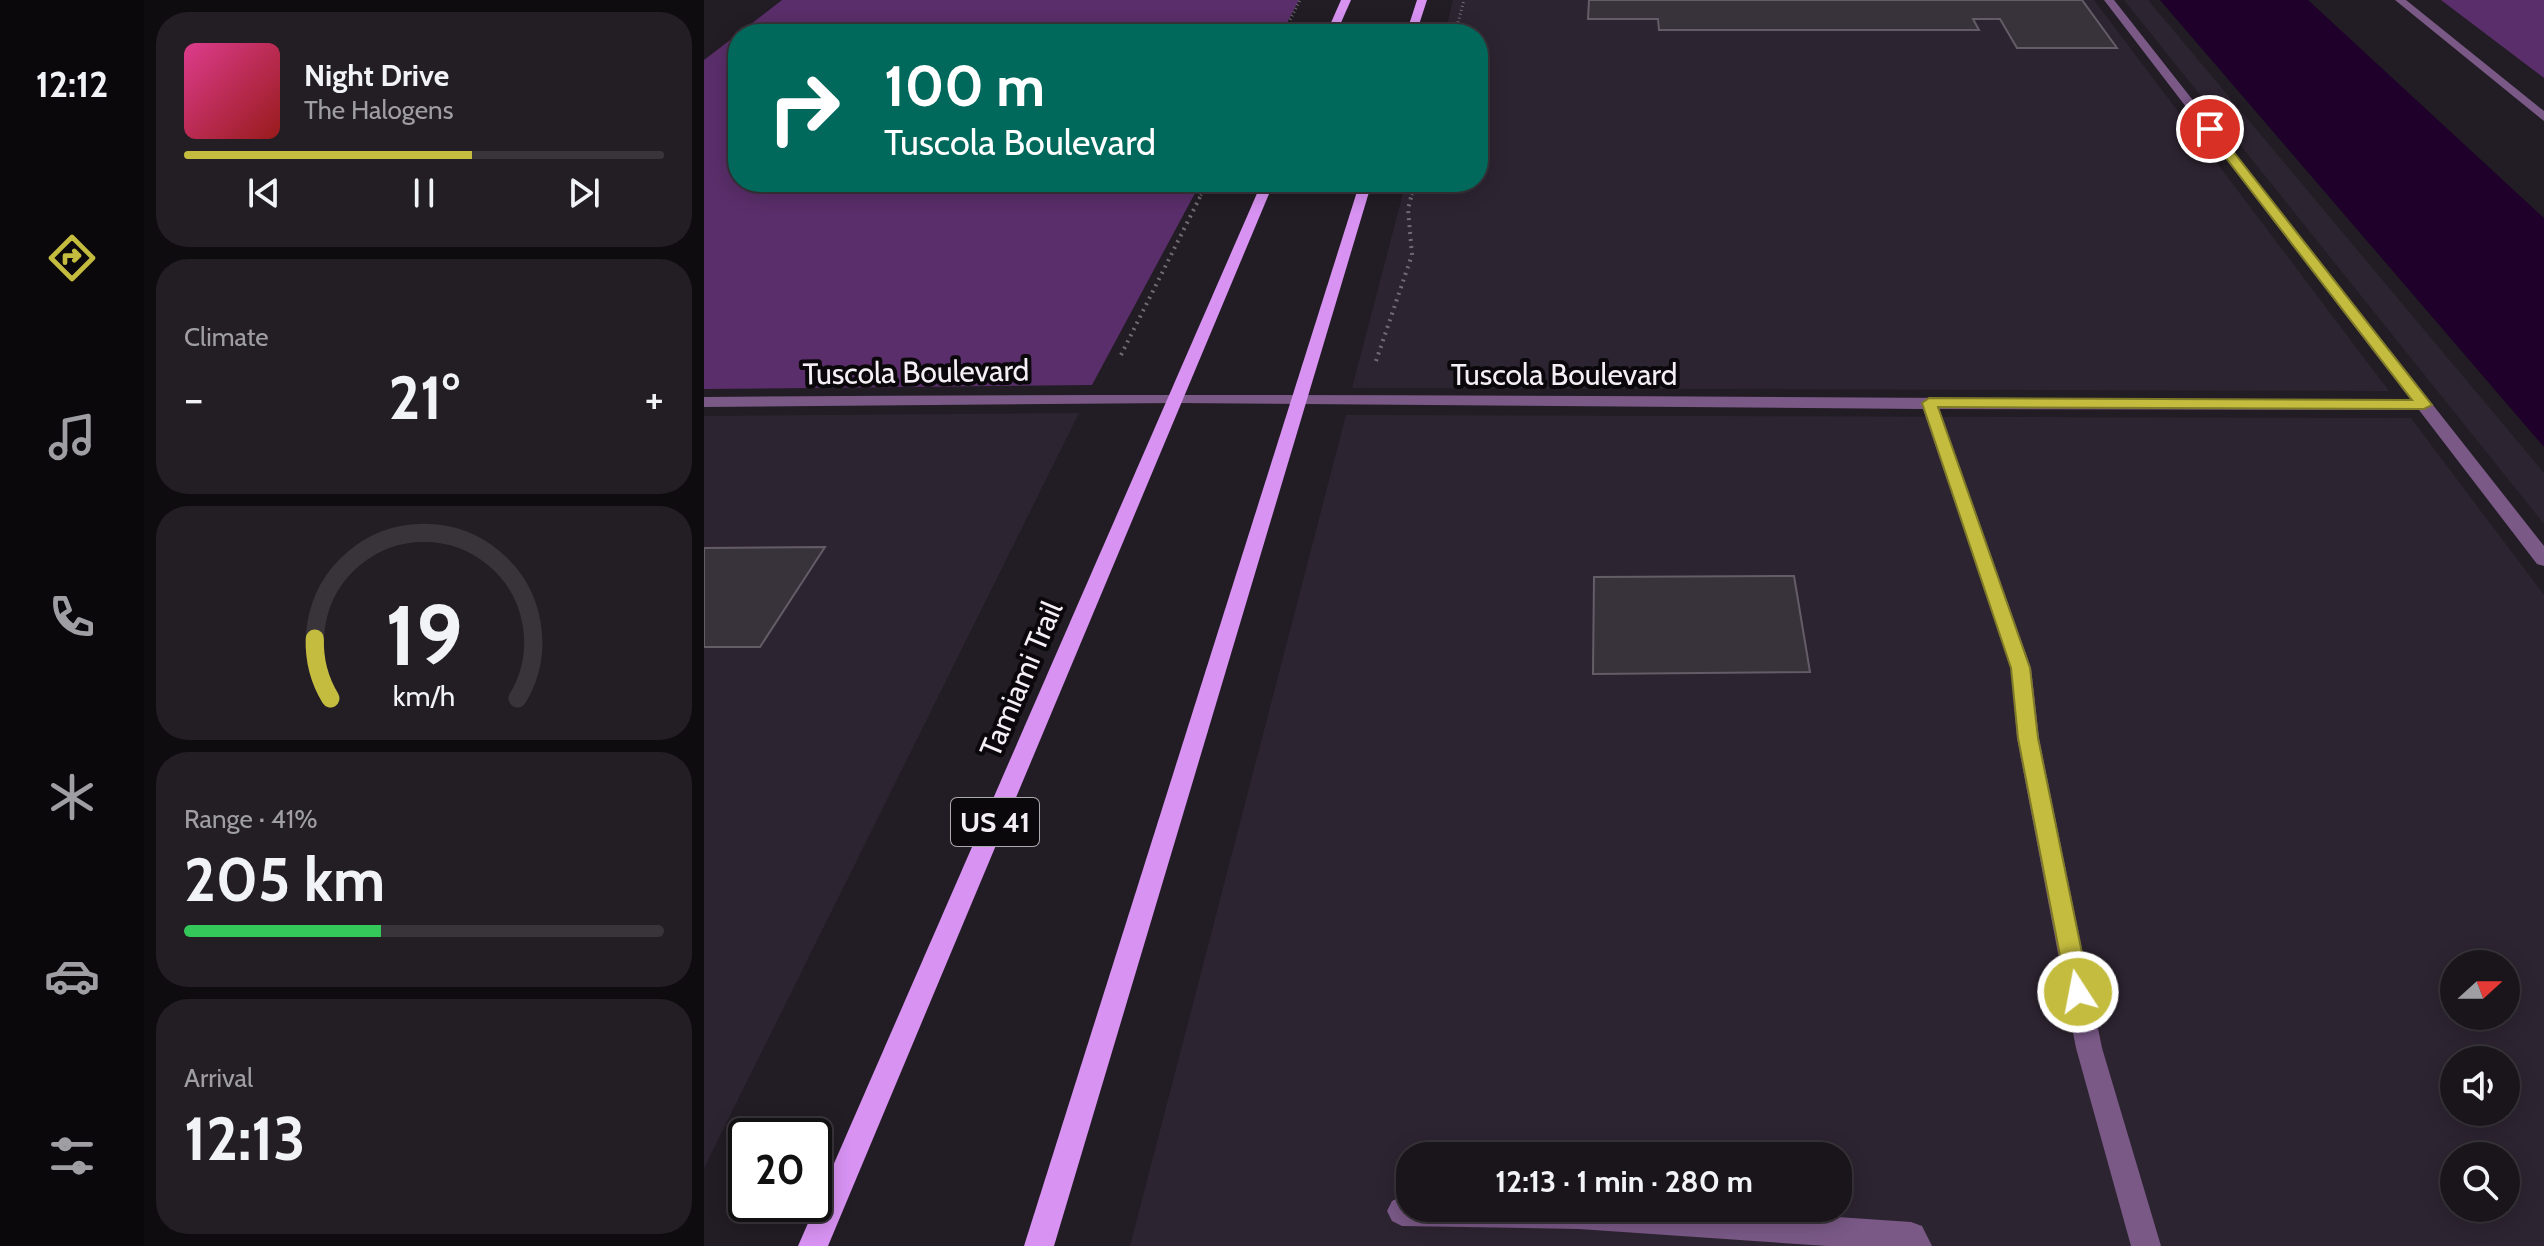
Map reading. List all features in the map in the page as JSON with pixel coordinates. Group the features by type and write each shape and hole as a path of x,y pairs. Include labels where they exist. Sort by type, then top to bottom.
{"main road":[{"path":"1335,24 1346,0"},
{"path":"1414,24 1422,0"},
{"name":"Tamiami Trail","path":"813,1246 1264,192"},
{"path":"1039,1246 1363,192"}],"street":[{"path":"2109,0 2544,559"},
{"path":"2400,0 2544,117"},
{"name":"Tuscola Boulevard","path":"704,402 1176,398 2424,405"},
{"path":"1929,403 2021,668 2028,738 2089,1048 2146,1246"},
{"path":"1689,1222 1911,1237 1917,1246"}],"path":[{"path":"1288,24 1300,0"},
{"path":"1458,24 1464,0"},
{"path":"1121,355 1203,192"},
{"path":"1376,361 1412,255 1408,209 1413,192"}],"shaded area":[{"path":"782,0 1299,0 1286,24 751,24"},
{"path":"1453,0 2094,0 2389,391 1352,388 1403,192 1488,192 1488,24 1447,24"},
{"path":"2124,0 2148,0 2544,473 2544,524"},
{"path":"2160,0 2308,0 2544,218 2544,447"},
{"path":"2441,0 2544,0 2544,78"},
{"path":"728,42 728,192 1196,192 1092,385 704,389 704,60"},
{"path":"1079,413 704,1168 704,416"},
{"path":"1346,415 2411,418 2544,595 2544,1246 1130,1246"}],"building":[{"path":"1589,0 2082,0 2117,48 2017,48 2000,19 1973,19 1979,30 1659,30 1658,19 1588,19"},
{"path":"825,547 760,647 704,647 704,548"},
{"path":"1794,576 1810,672 1593,674 1594,577"}],"route":[{"path":"2078,992 2028,738 2021,668 1929,403 2424,405 2210,129"}]}
